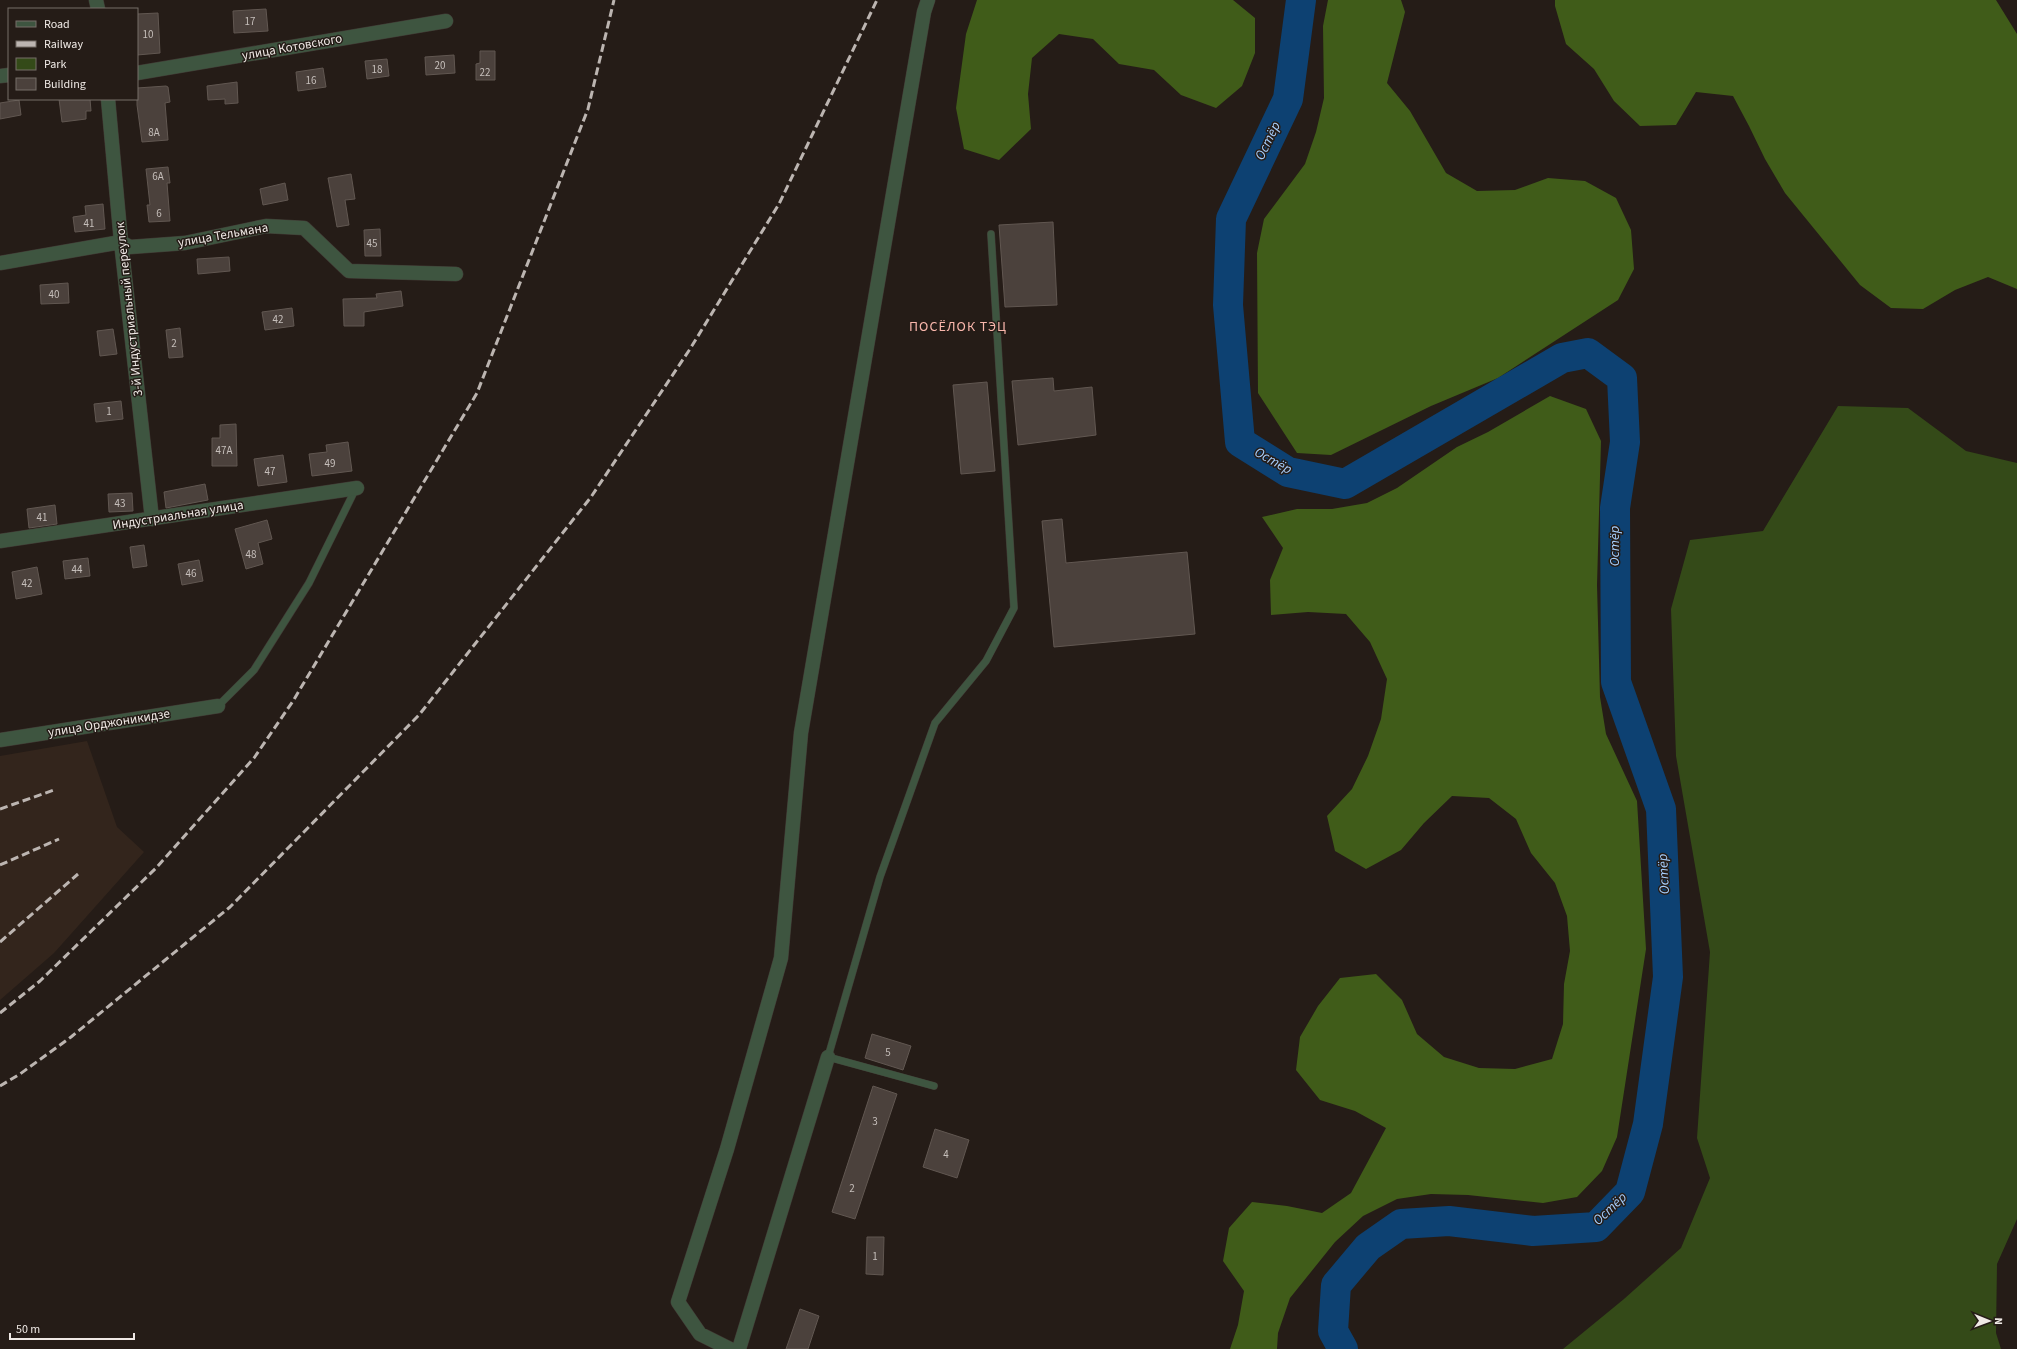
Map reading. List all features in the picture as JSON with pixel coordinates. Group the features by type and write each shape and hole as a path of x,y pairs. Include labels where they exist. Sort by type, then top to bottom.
{"street":[{"path":"730,1349 700,1334 678,1302 727,1149 781,958 801,733 924,12 928,0"},
{"name":"улица Котовского","path":"138,73 446,21"},
{"name":"3-й Индустриальный переулок","path":"108,100 121,242 152,519"},
{"name":"улица Тельмана","path":"0,263 121,242 130,247 185,243 266,226 304,228 349,271 456,274"},
{"name":"Индустриальная улица","path":"0,541 357,488"},
{"name":"улица Орджоникидзе","path":"0,740 218,706"},
{"path":"739,1349 828,1057"}],"lane":[{"path":"934,1086 828,1057 880,877 935,723 986,661 1014,608 991,234"},
{"path":"218,706 254,670 309,584 357,488"}],"shaded area":[{"path":"87,741 117,827 144,852 54,953 0,1000 0,756"}],"green space":[{"path":"977,0 1233,0 1255,18 1255,53 1242,86 1216,108 1181,95 1154,70 1119,64 1093,39 1059,34 1032,58 1028,94 1031,129 999,160 964,149 956,108 966,34"},
{"path":"1328,0 1401,0 1405,12 1387,83 1410,111 1446,173 1477,191 1515,190 1548,178 1585,181 1616,198 1631,230 1634,269 1618,300 1498,378 1431,406 1331,455 1297,453 1258,393 1257,253 1264,219 1305,164 1316,132 1324,98 1323,26"},
{"path":"1555,0 1996,0 2017,34 2017,289 1988,277 1955,290 1923,309 1891,308 1860,285 1785,193 1765,159 1733,96 1696,92 1676,125 1640,126 1614,101 1594,69 1566,44 1555,6"},
{"path":"1550,396 1586,409 1601,441 1597,585 1600,697 1606,734 1637,801 1646,949 1617,1137 1602,1171 1577,1197 1543,1203 1468,1195 1431,1194 1397,1199 1363,1216 1335,1242 1290,1298 1278,1333 1277,1349 1230,1349 1238,1325 1244,1291 1223,1261 1229,1228 1252,1202 1287,1206 1322,1213 1351,1193 1386,1128 1355,1111 1320,1100 1296,1070 1300,1037 1318,1006 1340,978 1376,974 1402,1000 1417,1034 1444,1057 1479,1068 1515,1069 1552,1059 1563,1024 1564,984 1570,951 1567,916 1555,883 1531,853 1516,819 1489,798 1452,796 1424,823 1401,850 1366,869 1335,851 1327,816 1352,789 1368,756 1381,719 1387,679 1370,642 1346,614 1308,612 1271,615 1270,580 1283,548 1262,517 1297,509 1332,509 1367,503 1397,488 1457,447 1488,432"},
{"path":"1838,406 1908,408 1966,451 2017,463 2017,1219 1997,1264 1996,1333 2001,1349 1563,1349 1624,1299 1681,1248 1710,1178 1697,1138 1710,952 1676,756 1671,609 1690,540 1763,531"}],"building":[{"path":"266,9 268,31 234,33 233,11"},
{"path":"158,13 160,53 138,55 138,14"},
{"path":"480,51 495,51 495,80 476,80 476,64 480,63"},
{"path":"454,55 455,73 426,75 425,57"},
{"path":"387,59 389,76 367,79 365,61"},
{"path":"323,68 326,87 298,91 296,72"},
{"path":"237,82 238,103 225,104 225,99 208,100 207,86"},
{"path":"168,87 170,102 165,103 168,140 142,142 137,105 138,88"},
{"path":"19,100 21,115 0,119 0,103"},
{"path":"59,100 90,100 91,111 86,111 86,119 62,122"},
{"path":"168,167 170,183 167,183 170,221 149,222 147,205 150,205 146,169"},
{"path":"351,174 355,199 345,200 349,225 337,227 328,178"},
{"path":"285,183 288,200 263,205 260,189"},
{"path":"103,204 105,229 75,232 73,217 86,215 85,206"},
{"path":"1053,222 1057,305 1005,307 999,225"},
{"path":"380,229 381,256 365,256 364,230"},
{"path":"229,257 230,271 198,274 197,259"},
{"path":"68,283 69,303 41,304 40,285"},
{"path":"401,291 403,306 364,312 364,326 344,326 343,299 377,298 376,294"},
{"path":"292,308 294,326 265,330 262,312"},
{"path":"180,328 183,357 169,358 166,330"},
{"path":"113,329 117,354 100,356 97,331"},
{"path":"1053,378 1054,391 1092,387 1096,435 1018,445 1012,381"},
{"path":"987,382 995,471 961,474 953,385"},
{"path":"121,401 123,419 96,422 94,404"},
{"path":"236,424 237,466 212,466 212,438 220,438 220,425"},
{"path":"348,442 352,471 312,476 309,454 327,452 326,445"},
{"path":"283,455 287,482 258,486 254,459"},
{"path":"205,484 208,500 166,508 164,492"},
{"path":"132,493 133,511 109,512 108,494"},
{"path":"55,505 57,524 29,528 27,509"},
{"path":"1062,519 1066,563 1187,552 1195,634 1054,647 1042,521"},
{"path":"267,520 272,539 258,543 263,564 246,569 235,529"},
{"path":"144,545 147,566 133,568 130,547"},
{"path":"88,558 90,576 65,579 63,561"},
{"path":"199,560 203,581 182,585 178,564"},
{"path":"37,567 42,594 16,599 12,572"},
{"path":"872,1034 911,1046 903,1070 865,1058"},
{"path":"873,1086 897,1094 855,1219 832,1212"},
{"path":"935,1129 969,1140 957,1178 923,1167"},
{"path":"867,1237 884,1237 883,1275 866,1274"},
{"path":"800,1309 819,1316 808,1349 786,1349"}],"waterway":[{"name":"Остёр","path":"1301,0 1288,99 1231,219 1228,305 1240,442 1288,472 1345,484 1562,358 1588,353 1622,378 1625,442 1615,508 1616,682 1661,809 1668,977 1648,1124 1630,1192 1596,1227 1533,1231 1449,1221 1401,1224 1368,1247 1336,1285 1333,1331 1343,1349"}],"railway":[{"path":"0,1013 40,981 156,868 254,758 293,701 477,393 588,109 614,0"},
{"path":"0,1086 20,1074 71,1037 230,907 419,715 591,497 690,349 779,204 877,0"},
{"path":"0,809 54,790"},
{"path":"0,865 59,839"},
{"path":"0,942 78,874"}],"district":[{"name":"ПОСЁЛОК ТЭЦ","path":"958,327"}]}
